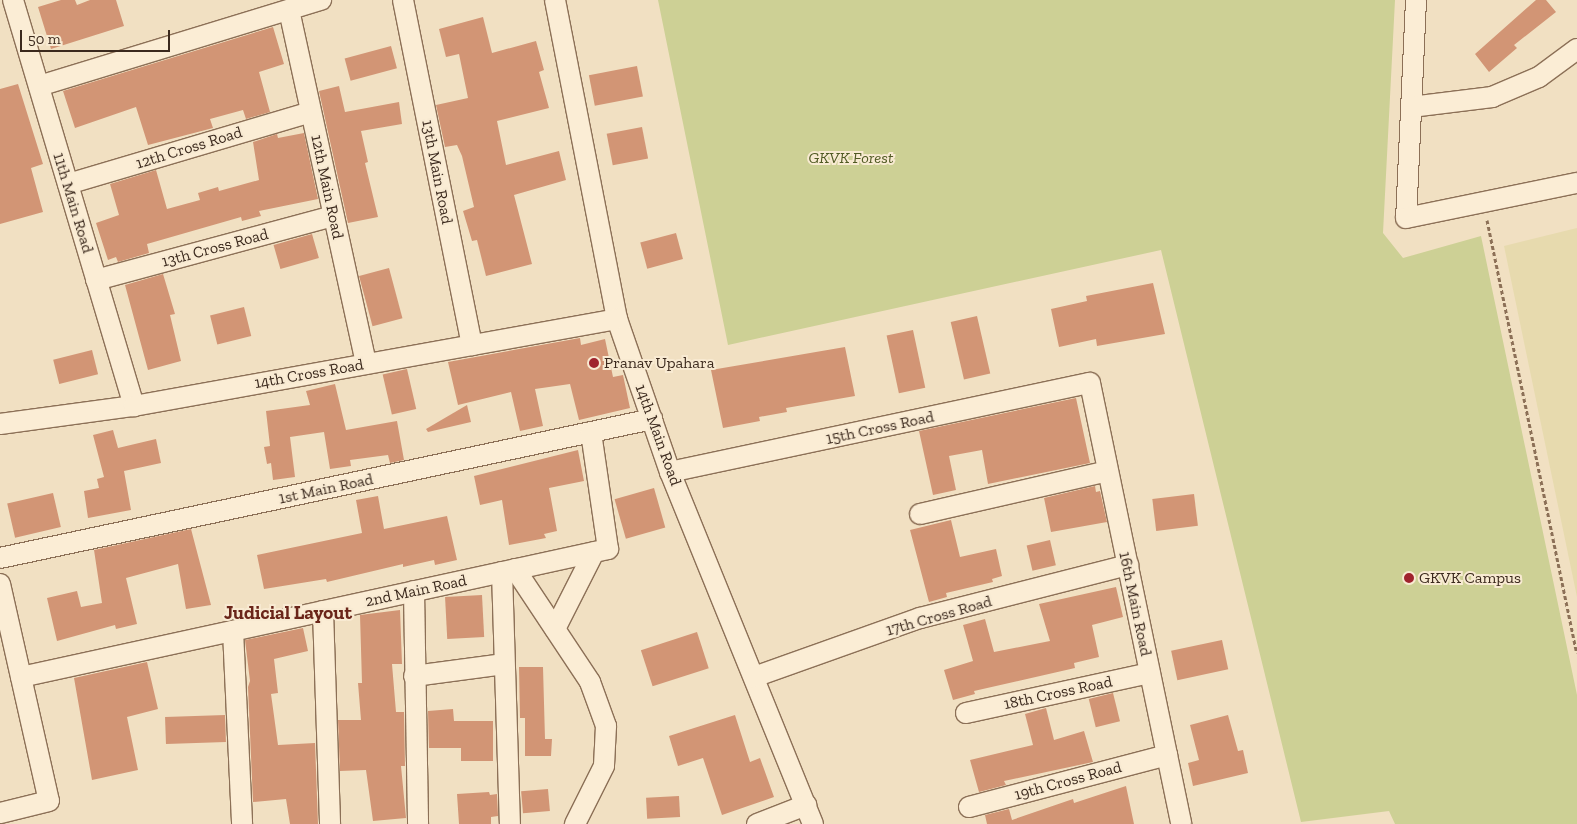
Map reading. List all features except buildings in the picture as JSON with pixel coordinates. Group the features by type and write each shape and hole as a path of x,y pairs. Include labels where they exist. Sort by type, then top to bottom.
{"street":[{"name":"11th Main Road","path":"13,0 134,406"},
{"path":"39,86 321,0"},
{"name":"13th Main Road","path":"403,0 472,345"},
{"name":"14th Main Road","path":"555,0 618,319 670,472 813,824"},
{"path":"1416,0 1406,218 1577,183"},
{"name":"12th Main Road","path":"289,10 366,364"},
{"path":"1411,107 1492,96 1539,77 1577,49"},
{"name":"12th Cross Road","path":"68,184 311,112"},
{"name":"13th Cross Road","path":"96,280 334,216"},
{"name":"14th Cross Road","path":"0,424 134,406 618,319"},
{"name":"16th Main Road","path":"1090,383 1181,824"},
{"name":"15th Cross Road","path":"670,472 1090,383"},
{"name":"1st Main Road","path":"0,558 652,419"},
{"path":"555,629 594,552 608,549 591,432"},
{"path":"920,514 1107,471"},
{"name":"2nd Main Road","path":"21,677 594,552"},
{"name":"17th Cross Road","path":"754,678 920,618 1128,565"},
{"path":"508,571 555,629 590,682 606,726 604,766 575,824"},
{"path":"508,571 504,664 510,824"},
{"path":"0,584 49,801 0,813"},
{"path":"414,591 418,824"},
{"path":"323,611 330,824"},
{"path":"233,631 242,824"},
{"path":"414,676 504,664"},
{"name":"18th Cross Road","path":"966,713 1150,673"},
{"name":"19th Cross Road","path":"969,807 1167,755"},
{"path":"757,824 806,805"}],"path":[{"path":"1484,202 1577,653"}],"shaded area":[{"path":"1577,228 1577,597 1504,246"}],"green space":[{"name":"GKVK Forest","path":"658,0 1395,0 1383,233 1403,258 1481,236 1577,695 1577,824 1395,824 1389,811 1301,822 1161,250 728,345"}],"place":[{"name":"Pranav Upahara","path":"594,363"},
{"name":"GKVK Campus","path":"1409,578"}],"district":[{"name":"Judicial Layout","path":"288,613"}]}
